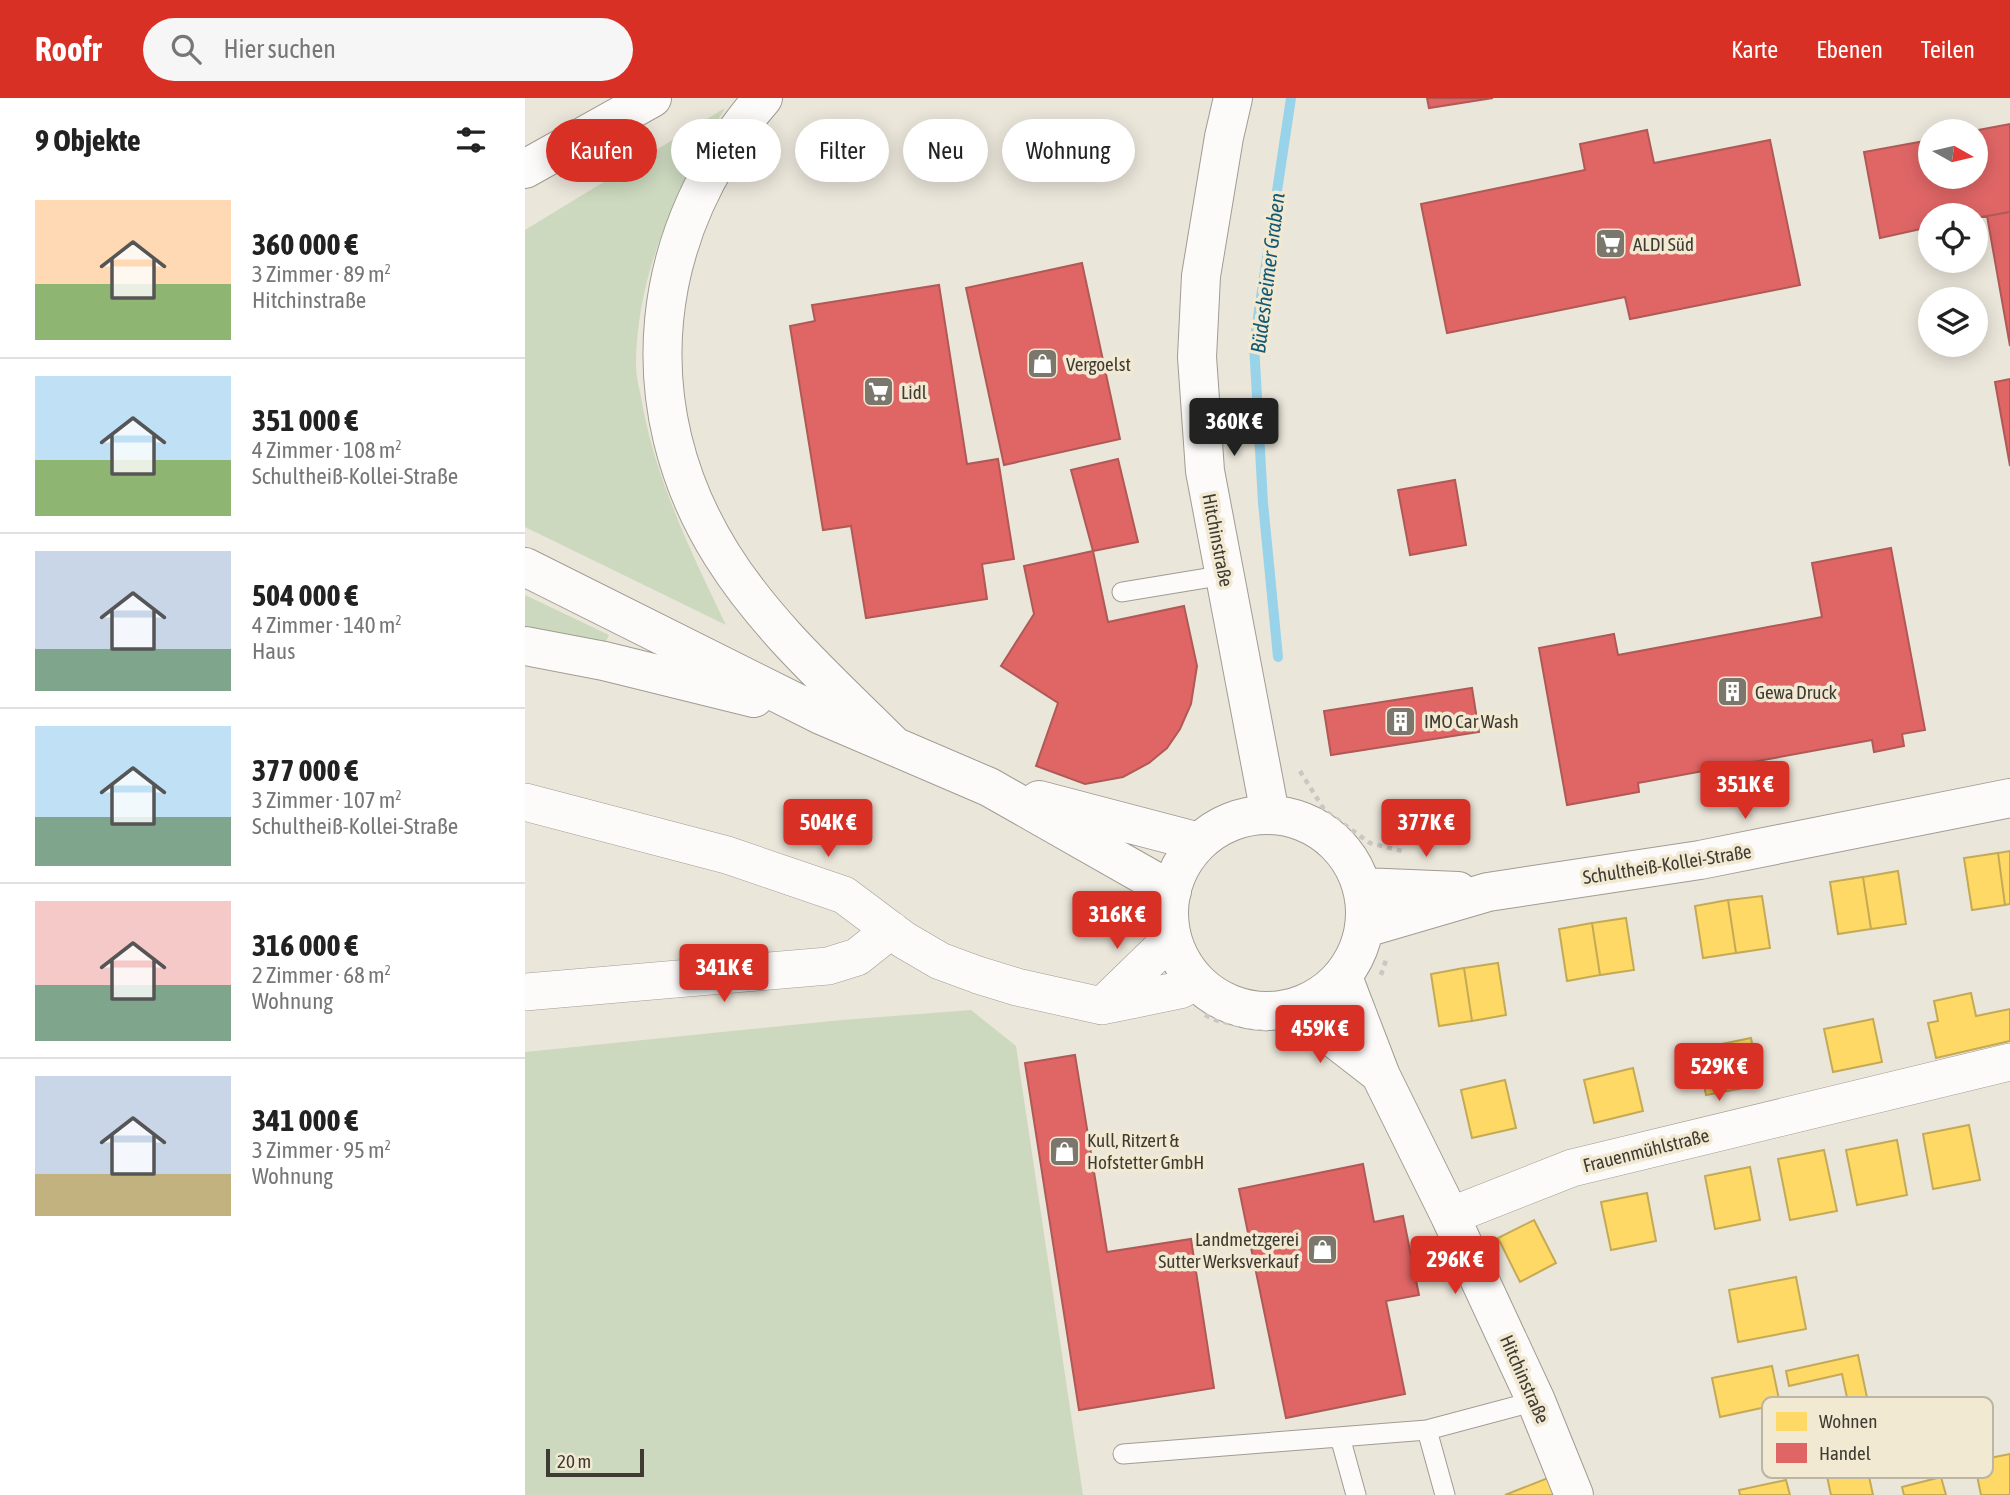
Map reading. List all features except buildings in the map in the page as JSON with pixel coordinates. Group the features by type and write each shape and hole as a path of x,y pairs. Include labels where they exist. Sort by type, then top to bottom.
{"main road":[{"path":"525,169 652,98"},
{"path":"762,98 729,139 708,175 689,212 676,251 662,332 662,372 672,437 687,487 703,523 723,557 787,640 892,744"},
{"name":"Hitchinstraße","path":"1233,98 1201,276 1197,357 1205,471 1269,814"},
{"path":"525,567 821,715 989,787 1171,891"},
{"path":"525,646 604,662 821,715"},
{"path":"989,787 1199,842"},
{"name":"Schultheiß-Kollei-Straße","path":"1365,928 1488,892 1700,860 2010,798"},
{"path":"1269,814 1301,820 1328,835 1349,858 1362,887 1366,907 1365,928 1357,953 1343,976 1322,996 1296,1008 1269,1012 1242,1009 1217,999 1196,982 1181,962 1172,938 1169,915 1171,891 1181,865 1199,842 1220,827 1244,817 1269,814"},
{"name":"Schultheiß-Kollei-Straße","path":"1362,887 1488,892"},
{"name":"Hitchinstraße","path":"1343,976 1381,1076 1536,1401 1574,1495"},
{"name":"Hitchinstraße","path":"1296,1008 1381,1076"}],"street":[{"path":"525,802 727,855 844,895 904,940 940,961 978,975 1102,1006 1180,990 1196,982"},
{"path":"525,992 828,966 857,957 891,930"},
{"path":"1102,1006 1172,938"},
{"name":"Frauenmühlstraße","path":"1450,1216 1572,1168 2010,1062"}],"lane":[{"path":"1122,592 1225,575"},
{"path":"1123,1454 1427,1430 1536,1401"},
{"path":"1427,1430 1445,1495"},
{"path":"1340,1437 1356,1495"}],"green space":[{"path":"725,108 719,119 707,119"},
{"path":"671,141 671,182 684,182 663,231 643,297 638,331 638,381 649,437 667,492 726,625 525,527 525,230 604,182 657,182 657,149"},
{"path":"525,595 609,635 604,645 525,626"},
{"path":"971,1010 1016,1046 1083,1495 525,1495 525,1052 842,1020"}],"waterway":[{"name":"Büdesheimer Graben","path":"1278,657 1263,503 1254,344 1291,98"}],"place":[{"name":"ALDI Süd","path":"1610,244"},
{"name":"Vergoelst","path":"1043,364"},
{"name":"Lidl","path":"878,392"},
{"name":"Gewa Druck","path":"1732,692"},
{"name":"IMO Car Wash","path":"1401,721"},
{"name":"Kull, Ritzert & Hofstetter GmbH","path":"1064,1151"},
{"name":"Landmetzgerei Sutter Werksverkauf","path":"1322,1250"}]}
